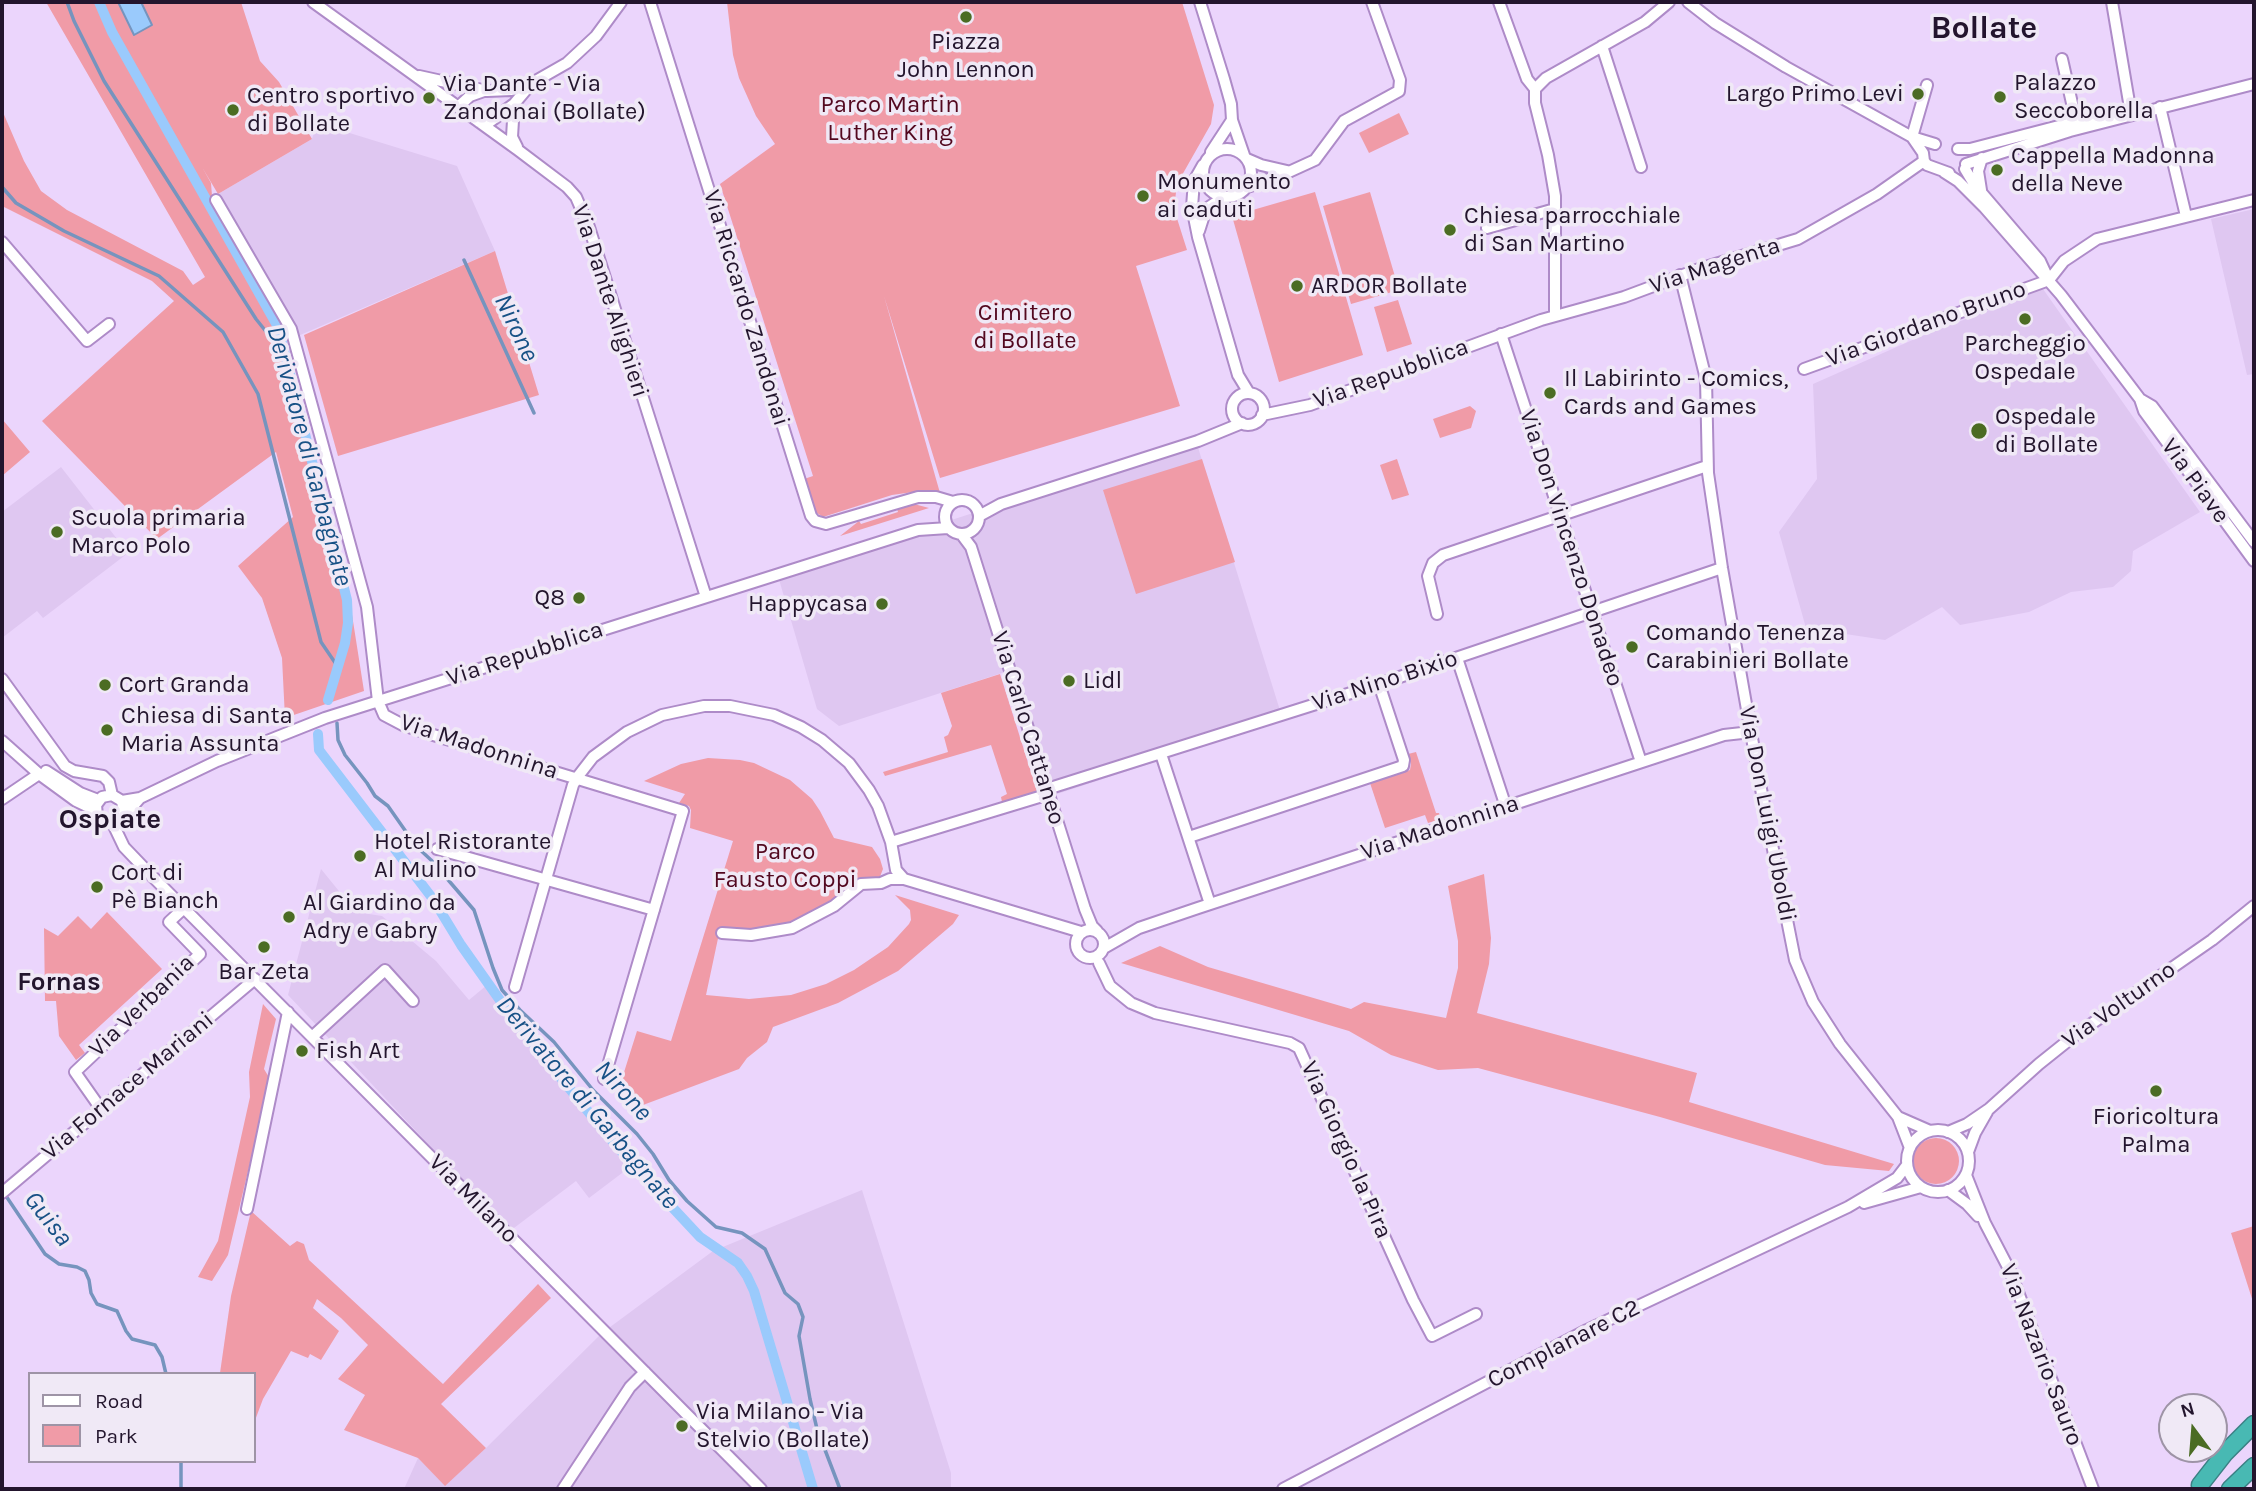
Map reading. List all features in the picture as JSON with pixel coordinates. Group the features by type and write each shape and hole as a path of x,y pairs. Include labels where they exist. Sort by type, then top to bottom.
{"highway":[{"path":"2254,1424 2225,1453 2200,1485 2254,1433"},
{"path":"2233,1489 2254,1466"},
{"path":"2233,1489 2254,1476"}],"street":[{"name":"Via Dante Alighieri","path":"313,2 567,187 582,208 706,597"},
{"name":"Via Riccardo Zandonai","path":"650,2 811,516 815,521 826,524 926,497 948,509"},
{"path":"1200,2 1231,104 1231,120 1251,173 1247,187"},
{"path":"1198,237 1206,208 1224,197 1237,195 1247,187 1315,160 1344,121 1399,91 1400,79 1372,2"},
{"path":"1499,2 1527,79 1535,89 1535,103 1554,187 1556,316"},
{"path":"1535,89 1546,78 1645,22 1669,2"},
{"path":"1688,2 1714,23 1782,64 1912,137 1947,146 1978,147 2076,121 2131,114"},
{"path":"2112,2 2131,114"},
{"path":"458,107 470,96 487,91 511,90 532,83 567,63 596,36 619,3"},
{"path":"1602,46 1641,167"},
{"path":"2062,59 2076,121"},
{"path":"412,74 487,91"},
{"path":"479,122 491,121 514,104 532,83"},
{"path":"1944,172 1957,173 1982,158 2131,114 2254,84"},
{"path":"1923,157 1912,137 1927,85"},
{"path":"514,104 512,137 518,150"},
{"path":"2160,107 2186,216"},
{"path":"977,511 1242,423 1251,424 1262,415 1263,403 1258,396 1249,393 1238,375 1198,237 1192,207 1194,181 1231,120"},
{"name":"Via Magenta","path":"1496,336 1798,239 1877,194 1923,157 1924,148 1947,146"},
{"name":"Via Piave","path":"1947,146 1963,154 1968,177 2040,261 2049,279 2140,399 2144,411 2254,561"},
{"path":"1211,152 1231,149 1274,169 1287,171"},
{"name":"Via Piave","path":"1923,157 1930,167 1944,172 1967,189 2034,266 2049,279"},
{"path":"1981,193 1978,171 1982,158"},
{"path":"1203,165 1205,183 1216,195 1224,197"},
{"path":"216,200 291,329 367,607 378,701"},
{"path":"2049,279 2064,261 2093,241 2254,200"},
{"path":"1487,228 1555,209"},
{"path":"2,242 87,341 109,324"},
{"name":"Via Don Luigi Uboldi","path":"1680,275 1706,379 1707,466 1722,568 1795,960 1813,1002 1840,1044 1898,1117 1910,1148"},
{"name":"Via Giordano Bruno","path":"1804,369 2049,279"},
{"name":"Via Repubblica","path":"1262,415 1310,405 1344,394 1496,336"},
{"name":"Via Don Vincenzo Donadeo","path":"1496,336 1560,517 1641,762"},
{"path":"1238,375 1233,414 1242,423"},
{"path":"1237,398 1249,393"},
{"name":"Via Piave","path":"2140,399 2152,406 2254,542"},
{"name":"Via Repubblica","path":"1263,403 1290,409"},
{"path":"1203,438 1233,414"},
{"path":"1437,614 1428,576 1431,567 1440,557 1707,466"},
{"path":"965,500 977,511 976,527 967,533 957,534 948,528 948,509 965,500"},
{"name":"Via Repubblica","path":"918,530 948,509"},
{"name":"Via Repubblica","path":"119,819 140,798 174,780 275,737 378,701 918,530 948,528"},
{"name":"Via Carlo Cattaneo","path":"967,533 1085,909 1092,926 1099,932"},
{"name":"Via Nino Bixio","path":"891,842 1379,684 1722,568"},
{"path":"1457,658 1506,807"},
{"path":"2,679 60,760 71,769 103,776 109,782 117,798 119,819 101,821 97,805 19,755"},
{"path":"1189,837 1403,766 1404,760 1379,684"},
{"name":"Via Madonnina","path":"378,701 384,715 403,725 577,779 593,757 607,745 662,715 704,706 753,709 774,715 822,740 849,763 869,790 883,818 896,870 904,879"},
{"name":"Via Madonnina","path":"1104,948 1132,932 1210,904 1724,735 1751,732"},
{"path":"2,741 76,802 97,805"},
{"path":"1161,754 1210,904"},
{"path":"2,799 40,774"},
{"path":"515,987 577,779 683,811 604,1079"},
{"name":"Via Repubblica","path":"97,805 107,795 140,798"},
{"name":"Via Milano","path":"119,819 126,838 184,908 761,1489"},
{"path":"437,849 653,910"},
{"path":"722,933 751,935 792,928 834,906 857,886 904,879 1053,925 1082,932 1099,932 1104,940 1104,948 1094,958 1080,954 1053,925"},
{"name":"Via Volturno","path":"1948,1132 1989,1110 2074,1036 2212,940 2254,906"},
{"name":"Via Verbania","path":"101,1110 75,1072 200,954 169,922 184,908"},
{"name":"Via Carlo Cattaneo","path":"1082,932 1085,909"},
{"path":"1080,954 1076,941 1082,932"},
{"name":"Via Madonnina","path":"1099,932 1132,932"},
{"name":"Via Giorgio la Pira","path":"1099,963 1110,986 1131,1003 1155,1013 1290,1043 1298,1048 1432,1336 1476,1314"},
{"path":"312,1037 384,970 412,1000"},
{"name":"Via Fornace Mariani","path":"2,1193 255,979"},
{"path":"247,1209 288,1012"},
{"name":"Via Volturno","path":"1968,1152 1975,1133 1989,1110"},
{"name":"Via Don Luigi Uboldi","path":"1898,1117 1930,1131"},
{"path":"1930,1131 1948,1132 1960,1139 1968,1152 1966,1175 1957,1186 1934,1192 1921,1187 1912,1177 1908,1165 1910,1148 1919,1137 1930,1131"},
{"name":"Complanare C2","path":"1283,1489 1587,1331 1848,1207 1898,1178 1908,1165"},
{"name":"Via Nazario Sauro","path":"1966,1175 1985,1223 2014,1281 2094,1489"},
{"name":"Complanare C2","path":"1848,1207 1921,1187"},
{"name":"Via Nazario Sauro","path":"1948,1190 1967,1204 1985,1223"},
{"path":"563,1489 631,1388 645,1372"}],"shaded area":[{"path":"317,123 457,166 495,251 284,342 280,326 213,209 218,194 312,139"},
{"path":"2254,209 2254,374 2247,375 2211,219"},
{"name":"Ospedale di Bollate","path":"2043,289 2200,512 2133,551 2131,571 2113,587 2071,592 2029,612 1960,625 1942,607 1885,640 1806,628 1779,532 1817,479 1813,384 1917,338"},
{"path":"1196,441 1283,720 1048,797 1008,671 839,726 817,709 778,576"},
{"name":"Scuola primaria Marco Polo","path":"61,467 128,553 43,618 37,611 2,638 2,512"},
{"path":"321,869 356,912 382,916 436,961 469,1000 487,985 511,1020 630,1167 589,1198 576,1181 510,1231 288,995"},
{"path":"862,1190 951,1473 951,1489 404,1489 418,1458 445,1485 602,1333 713,1251"}],"green space":[{"path":"46,2 241,2 260,61 279,82 312,139 218,194 202,167 211,183 213,209 280,326 347,583 364,691 285,718 282,658 262,598 238,566 293,517 276,452 157,539 42,421 174,301 152,281 2,206 2,110 24,161 41,191 67,210 183,271 193,285 205,277"},
{"name":"Parco Martin Luther King","path":"727,2 1182,2 1214,105 1211,124 1177,184 1174,209 1187,250 1136,266 1180,406 940,478 884,296 940,493 920,491 892,495 823,517 814,511 804,479 813,476 720,184 775,144 756,116 739,78 733,55"},
{"path":"1399,113 1409,134 1369,153 1359,133"},
{"name":"ARDOR Bollate","path":"1315,192 1363,355 1279,382 1232,216"},
{"name":"ARDOR Bollate","path":"1370,192 1399,290 1351,304 1323,206"},
{"path":"495,251 539,395 338,456 304,335"},
{"path":"1398,300 1412,344 1387,352 1374,307"},
{"path":"1470,406 1476,411 1471,428 1440,438 1433,419"},
{"path":"2,419 30,452 2,476"},
{"path":"1202,459 1235,562 1136,594 1103,490"},
{"path":"1397,459 1409,495 1392,500 1380,465"},
{"path":"914,504 929,508 840,536 859,521 861,524"},
{"path":"1000,674 1037,791 1002,802 1001,797 1007,794 991,745 885,776 883,772 948,752 944,737 952,726 941,693"},
{"path":"1416,752 1436,813 1439,813 1441,819 1428,823 1425,815 1385,828 1370,783 1410,770 1408,754"},
{"name":"Parco Fausto Coppi","path":"708,758 754,763 790,780 812,799 834,838 872,847 883,869 879,879 861,879 812,916 764,931 720,929 706,995 749,999 791,995 826,984 854,970 888,947 909,924 910,910 895,895 959,915 953,924 898,971 838,1003 773,1027 767,1042 747,1058 739,1069 643,1105 620,1085 637,1031 671,1041 733,841 690,828 691,810 689,806 679,803 685,794 644,781 681,764"},
{"path":"1484,874 1491,938 1489,964 1477,1013 1697,1073 1689,1102 1894,1164 1889,1171 1825,1165 1478,1068 1438,1070 1391,1055 1349,1031 1121,963 1160,946 1208,967 1351,1009 1364,1002 1446,1018 1458,968 1458,941 1448,886"},
{"path":"107,912 162,969 79,1045 85,1053 76,1060 59,1036 56,1001 45,1001 44,928 58,936 78,916 91,929"},
{"path":"263,1004 276,1019 264,1069 270,1079 228,1255 212,1281 198,1277 218,1241 250,1097 249,1072"},
{"path":"1936,1138 1952,1145 1959,1161 1952,1177 1936,1184 1920,1177 1913,1161 1920,1145"},
{"path":"251,1211 290,1246 297,1241 304,1244 309,1260 443,1384 538,1284 551,1298 441,1404 486,1448 445,1486 418,1458 344,1430 365,1395 338,1379 368,1345 317,1299 313,1308 339,1331 321,1360 310,1354 308,1358 291,1351 263,1399 256,1418 256,1372 220,1372 231,1296"},
{"path":"2254,1226 2254,1305 2231,1233"}],"water":[{"path":"118,2 141,2 152,25 134,35"}],"waterway":[{"path":"67,2 104,81 256,319 284,354"},
{"name":"Derivatore di Garbagnate","path":"99,2 112,32 278,327 347,600 345,643 328,700"},
{"path":"2,187 16,203 64,231 159,276 223,332 258,394 321,642 338,667"},
{"name":"Nirone","path":"464,260 534,413"},
{"name":"Nirone","path":"337,723 338,740 345,755 375,796 388,806 416,846 474,910 502,990 554,1042 593,1090 637,1134 687,1201 716,1227 742,1233 765,1249 785,1293 798,1304 803,1317 799,1336 810,1399 817,1429 840,1489"},
{"name":"Derivatore di Garbagnate","path":"318,734 319,750 433,899 461,945 514,1020 644,1177 700,1237 738,1263 747,1276 754,1291 813,1489"},
{"name":"Guisa","path":"6,1196 45,1254 59,1264 85,1271 97,1304 117,1311 132,1339 155,1345 162,1357 166,1372"},
{"name":"Guisa","path":"181,1463 181,1489"}],"place":[{"name":"Piazza John Lennon","path":"966,17"},
{"name":"Largo Primo Levi","path":"1918,94"},
{"name":"Palazzo Seccoborella","path":"2000,97"},
{"name":"Via Dante - Via Zandonai (Bollate)","path":"429,98"},
{"name":"Centro sportivo di Bollate","path":"233,110"},
{"name":"Cappella Madonna della Neve","path":"1997,170"},
{"name":"Monumento ai caduti","path":"1143,196"},
{"name":"Chiesa parrocchiale di San Martino","path":"1450,230"},
{"name":"ARDOR Bollate","path":"1297,286"},
{"name":"Parcheggio Ospedale","path":"2025,319"},
{"name":"Il Labirinto - Comics, Cards and Games","path":"1550,393"},
{"name":"Ospedale di Bollate","path":"1979,431"},
{"name":"Scuola primaria Marco Polo","path":"57,532"},
{"name":"Q8","path":"579,598"},
{"name":"Happycasa","path":"882,604"},
{"name":"Comando Tenenza Carabinieri Bollate","path":"1632,647"},
{"name":"Lidl","path":"1069,681"},
{"name":"Cort Granda","path":"105,685"},
{"name":"Chiesa di Santa Maria Assunta","path":"107,730"},
{"name":"Hotel Ristorante Al Mulino","path":"360,856"},
{"name":"Cort di Pè Bianch","path":"97,887"},
{"name":"Al Giardino da Adry e Gabry","path":"289,917"},
{"name":"Bar Zeta","path":"264,947"},
{"name":"Fish Art","path":"302,1051"},
{"name":"Fioricoltura Palma","path":"2156,1091"},
{"name":"Via Milano - Via Stelvio (Bollate)","path":"682,1426"}],"district":[{"name":"Bollate","path":"1984,29"},
{"name":"Ospiate","path":"110,820"},
{"name":"Fornas","path":"59,983"}],"park label":[{"name":"Cimitero di Bollate","path":"1025,327"}]}
